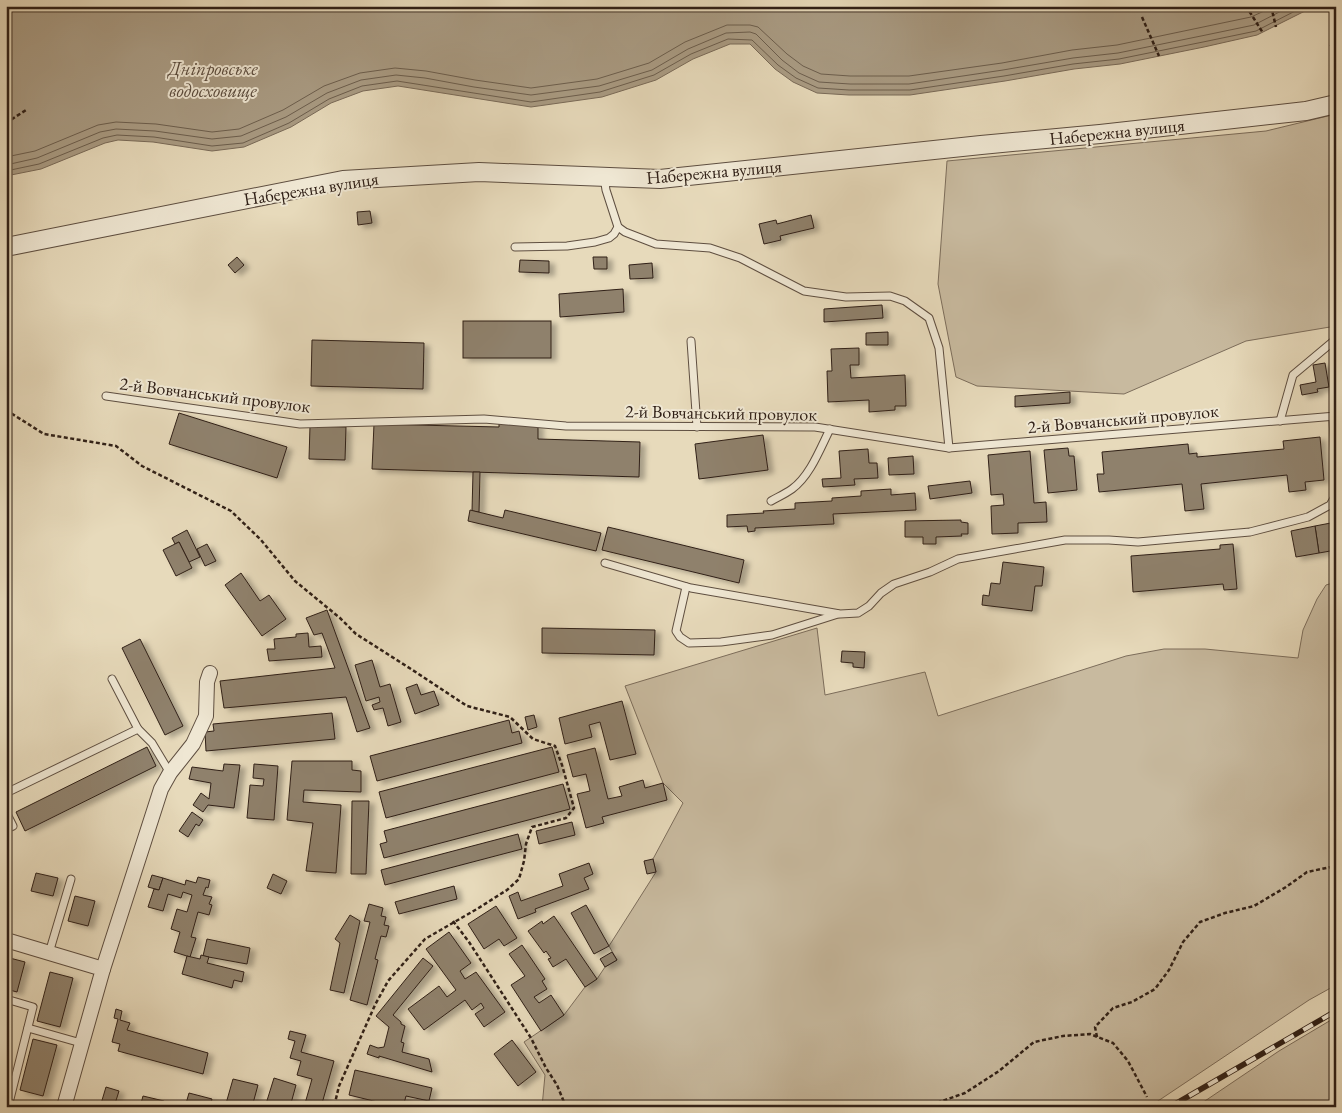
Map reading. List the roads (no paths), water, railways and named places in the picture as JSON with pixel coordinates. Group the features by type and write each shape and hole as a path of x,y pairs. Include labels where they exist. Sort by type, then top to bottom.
{"street":[{"name":"Набережна вулиця","path":"6,247 343,180 479,172 660,179 1110,133 1306,111 1336,104"},
{"path":"64,1107 103,970 161,789 170,773 193,744 206,716 207,682 210,673"},
{"path":"6,940 103,970"}],"lane":[{"path":"604,177 606,190 618,227 625,232 656,244 710,248 740,258 804,291 846,297 890,296 905,300 929,318 939,348 949,448"},
{"path":"515,247 566,246 595,242 609,238 618,227"},
{"path":"1280,421 1293,375 1336,339"},
{"path":"691,341 698,427"},
{"name":"2-й Вовчанський провулок","path":"106,396 300,424 484,419 566,426 815,427 949,448 1334,417"},
{"path":"1334,417 1336,488"},
{"path":"771,501 793,488 803,477 830,429"},
{"path":"605,563 686,587 840,614 858,613 894,584 930,572 958,559 1064,540 1138,542 1250,532 1308,517 1330,505 1336,495"},
{"path":"686,587 676,631 689,644 772,635 840,614"},
{"path":"112,680 138,729 152,743 170,773"},
{"path":"6,793 138,729"},
{"path":"6,812 8,829"},
{"path":"48,953 71,879"},
{"path":"6,999 33,1007 8,1107"},
{"path":"28,1028 81,1043"}],"water":[{"name":"Дніпровське водосховище","path":"6,6 1315,6 1257,35 1204,47 1120,64 1074,69 910,95 817,93 793,82 775,69 750,44 730,44 693,59 656,80 602,97 531,107 398,86 363,91 331,103 291,127 244,147 212,151 153,142 118,140 105,143 41,169 6,176"}],"railway":[{"path":"1170,1107 1336,1011"}]}
